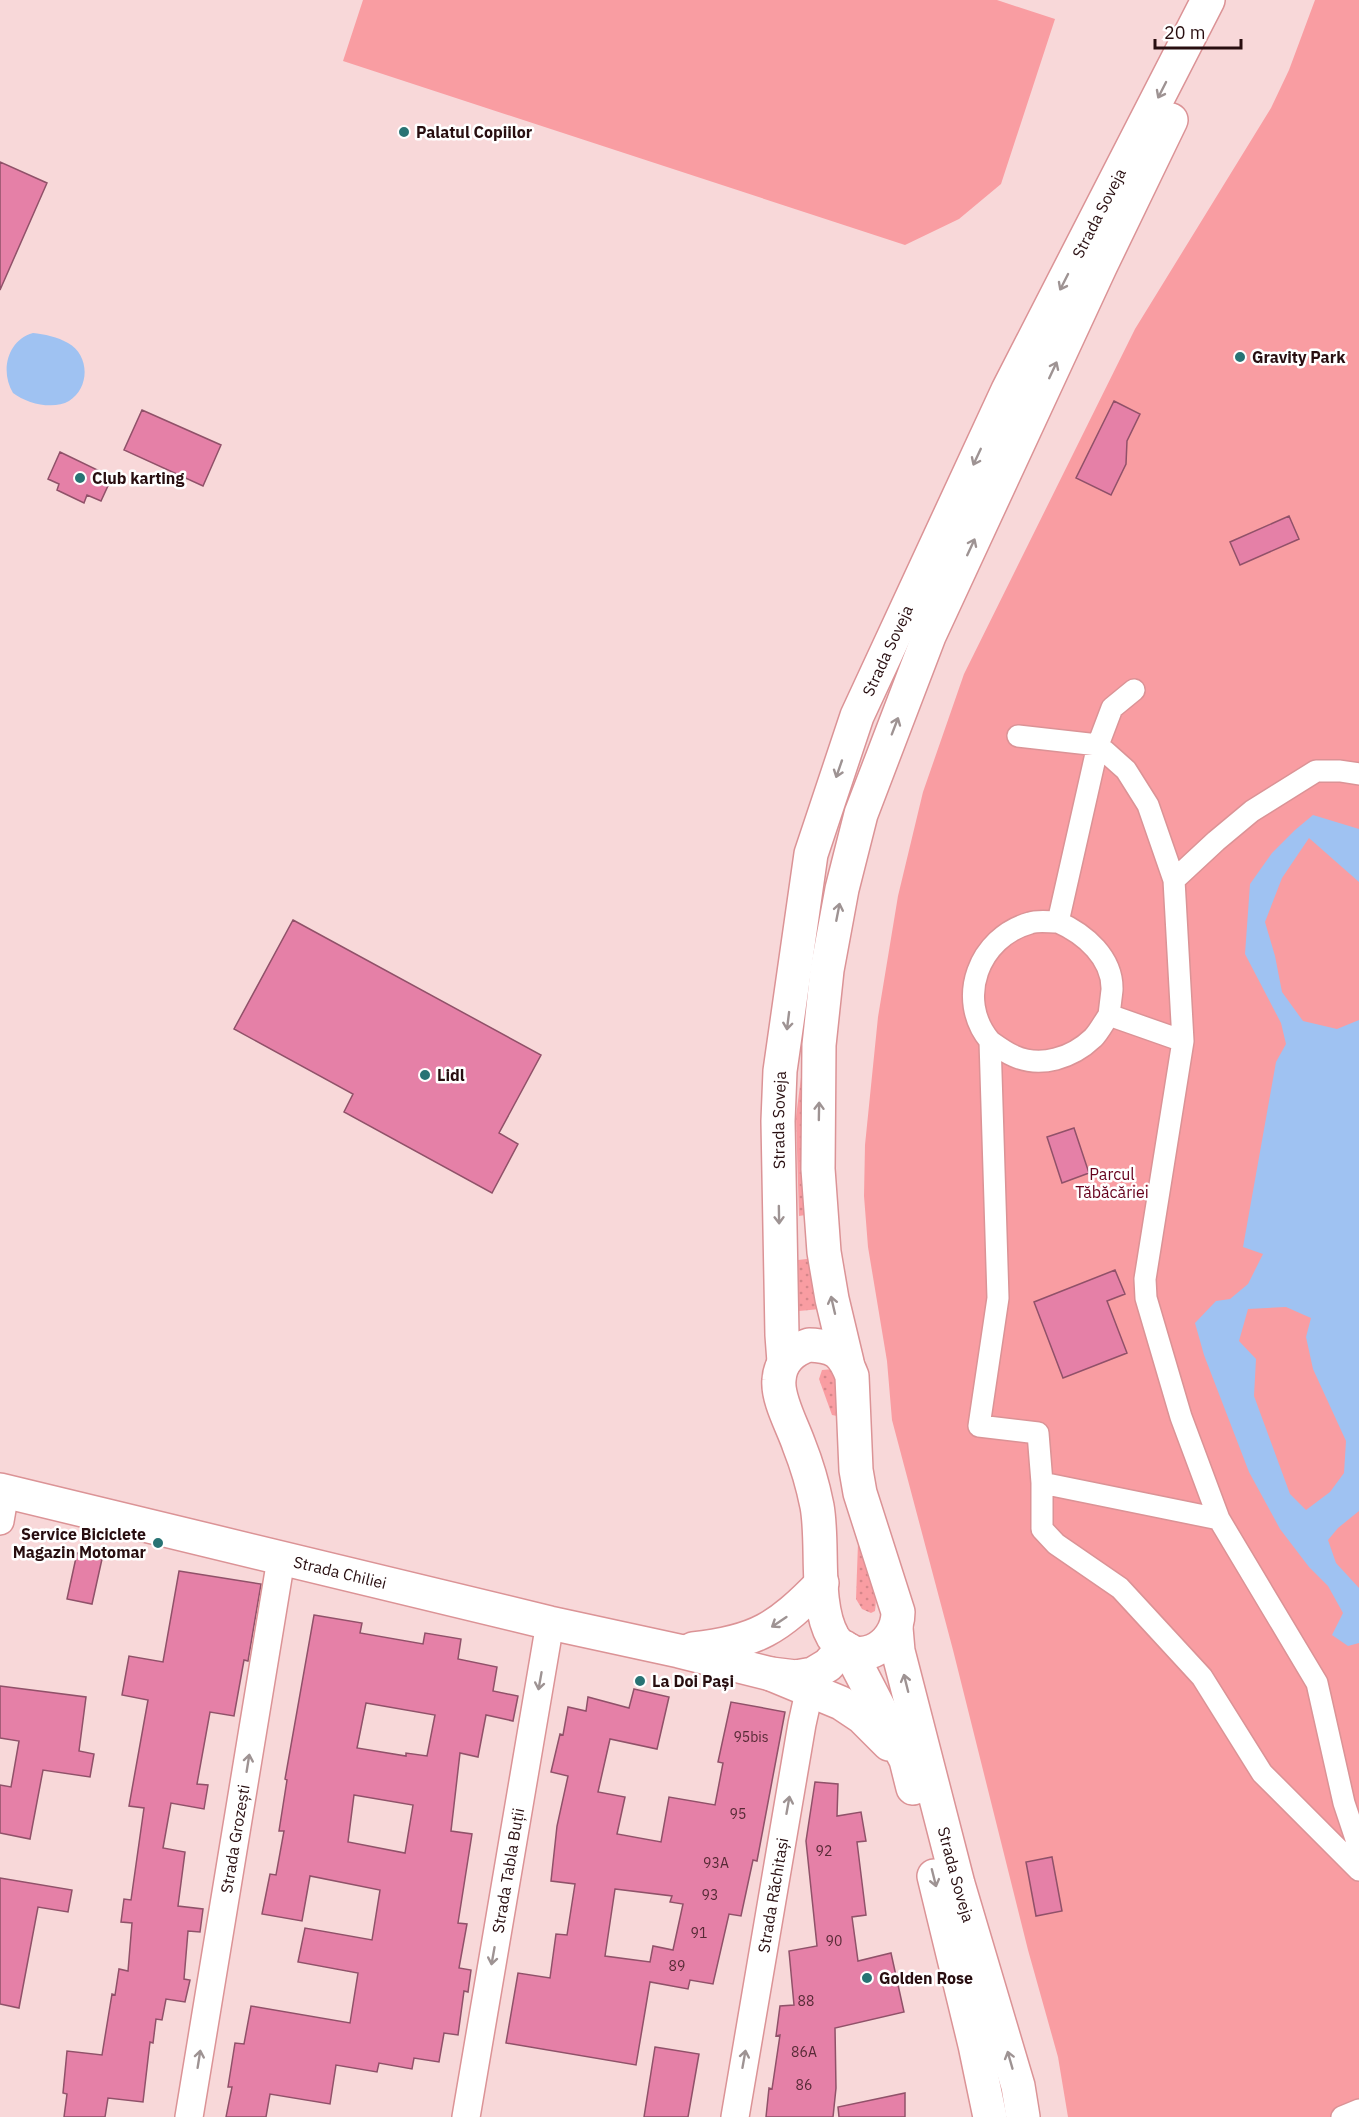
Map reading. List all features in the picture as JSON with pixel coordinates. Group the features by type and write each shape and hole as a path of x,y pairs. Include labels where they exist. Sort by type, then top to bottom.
{"main road":[{"name":"Strada Soveja","path":"990,2117 975,2045 906,1760 846,1649 834,1638 828,1625 824,1607 818,1510 801,1448 778,1384 784,1362 779,1227 780,1071 811,854 857,717 1003,401 1208,0"},
{"name":"Strada Soveja","path":"1023,2117 1018,2086 958,1884 898,1651 896,1604 860,1493 856,1470 852,1376 832,1299 824,1252 818,1169 819,1046 827,970 842,889 861,814 929,636 1100,267 1229,0"},
{"path":"784,1362 792,1353 809,1345 825,1346 836,1351 847,1362"},
{"name":"Strada Chiliei","path":"2,1501 281,1559 811,1682 856,1714 906,1760"},
{"name":"Strada Chiliei","path":"679,1651 738,1642 760,1634 783,1620 822,1582"},
{"path":"811,1682 846,1649 860,1653 876,1650 890,1640 896,1628"}],"street":[{"path":"1058,922 1098,745 1113,708 1134,690"},
{"path":"1018,736 1098,745 1126,770 1148,805 1174,880 1183,1041 1145,1279 1146,1298 1181,1417 1219,1519 1317,1683 1344,1803 1357,1837"},
{"path":"1174,880 1252,811 1316,771 1359,774"},
{"path":"1032,922 1058,922 1074,929 1091,942 1106,964 1112,988 1109,1015 1095,1037 1062,1058 1040,1061 1015,1057 990,1041 981,1030 974,1014 972,993 978,968 992,946 1011,931 1032,922"},
{"path":"1109,1015 1183,1041"},
{"path":"990,1041 998,1298 979,1425 1038,1433 1042,1483 1042,1529 1056,1544 1120,1588 1202,1677 1262,1773 1359,1870"},
{"path":"1042,1483 1219,1519"},
{"name":"Strada Grozești","path":"189,2117 281,1559"},
{"name":"Strada Tabla Buții","path":"465,2117 550,1623"},
{"name":"Strada Răchitași","path":"735,2117 811,1682"},
{"path":"1342,2117 1359,2110"}],"green space":[{"path":"363,0 997,0 1055,19 1001,184 959,219 905,245 343,61"},
{"name":"Parcul Tăbăcăriei","path":"1315,0 1359,0 1359,2117 1068,2117 1058,2057 1028,1950 953,1650 892,1420 887,1361 868,1247 864,1196 865,1145 878,1017 898,896 923,792 964,674 1135,329 1271,108 1289,70"},
{"path":"807,1030 812,1214 799,1216 796,1117"},
{"path":"815,1258 820,1309 799,1311 798,1260"},
{"path":"833,1369 836,1374 837,1416 832,1415 819,1379 822,1370"},
{"path":"858,1543 875,1593 875,1611 871,1613 862,1609 856,1599"}],"water":[{"path":"33,333 64,341 75,348 84,363 85,372 81,388 76,395 63,404 48,405 26,400 13,393 9,385 8,358 17,342"},
{"path":"1313,815 1359,829 1359,882 1309,838 1282,878 1265,922 1282,992 1303,1021 1337,1029 1359,1020 1359,1511 1338,1528 1328,1540 1336,1563 1359,1588 1359,1643 1348,1646 1332,1635 1343,1613 1328,1586 1309,1567 1280,1529 1249,1472 1204,1355 1195,1323 1216,1301 1230,1299 1248,1284 1263,1254 1243,1247 1276,1062 1286,1044 1281,1023 1245,954 1250,884 1272,853","holes":["1286,1307 1311,1318 1306,1337 1313,1369 1346,1441 1344,1473 1330,1492 1306,1510 1290,1494 1254,1396 1256,1359 1239,1341 1248,1309"]}],"building":[{"path":"0,162 47,183 0,290"},
{"path":"1114,401 1140,414 1127,441 1126,464 1111,495 1076,478"},
{"path":"142,410 221,445 203,486 124,450"},
{"name":"Club karting","path":"60,452 112,477 101,501 87,495 84,503 57,490 59,484 48,479"},
{"path":"1289,516 1299,539 1240,565 1230,542"},
{"name":"Lidl","path":"293,920 541,1055 499,1133 518,1144 492,1193 344,1112 353,1094 234,1029"},
{"path":"1074,1128 1089,1173 1062,1183 1047,1137"},
{"path":"1115,1270 1125,1294 1107,1301 1127,1353 1063,1378 1034,1302"},
{"path":"77,1553 102,1559 92,1604 67,1599"},
{"path":"179,1571 261,1584 248,1661 244,1660 234,1716 210,1712 197,1784 208,1785 204,1809 171,1803 163,1848 185,1852 178,1906 203,1909 200,1932 188,1931 184,1979 190,1980 185,2002 166,1999 162,2020 156,2019 153,2043 150,2042 143,2102 108,2098 105,2117 64,2117 67,2094 63,2093 67,2051 102,2055 112,1994 115,1995 119,1969 128,1971 132,1923 121,1922 124,1899 131,1900 144,1808 129,1806 148,1700 122,1695 129,1656 163,1662"},
{"path":"314,1615 362,1623 360,1633 423,1644 425,1633 461,1639 458,1659 497,1667 493,1691 518,1696 513,1721 486,1715 478,1757 460,1753 451,1831 472,1834 458,1923 467,1924 459,1968 471,1970 468,1992 464,1991 458,2035 444,2033 439,2062 414,2058 412,2069 379,2063 377,2072 336,2065 330,2104 270,2094 266,2117 226,2117 232,2087 228,2087 235,2043 244,2044 251,2006 350,2023 358,1973 298,1962 305,1928 372,1940 380,1890 310,1876 302,1921 262,1914 270,1874 276,1875 284,1831 279,1831 287,1780 285,1779","holes":["366,1703 435,1715 427,1756 406,1753 406,1756 357,1748","354,1795 413,1805 405,1853 348,1842"]},
{"path":"0,1686 86,1697 79,1751 94,1754 90,1777 43,1770 30,1839 0,1833 0,1785 11,1787 19,1741 0,1738"},
{"path":"634,1689 669,1697 657,1749 610,1739 598,1792 625,1797 617,1834 661,1842 669,1797 715,1805 723,1763 718,1762 731,1702 785,1712 757,1861 753,1860 741,1916 729,1914 713,1984 690,1980 688,1989 650,1982 636,2065 506,2043 518,1973 550,1978 556,1934 567,1935 575,1884 551,1881 557,1826 568,1776 551,1772 560,1734 563,1735 568,1707 586,1711 588,1697 629,1708","holes":["615,1889 672,1896 670,1902 683,1904 673,1950 653,1946 650,1962 605,1956"]},
{"path":"815,1782 838,1784 837,1816 861,1812 866,1841 857,1842 866,1915 852,1917 858,1961 891,1953 904,2012 835,2028 836,2088 833,2117 766,2117 769,2088 772,2089 780,2035 776,2036 780,2006 794,2005 789,1951 817,1946 806,1841"},
{"path":"1052,1857 1062,1911 1036,1916 1026,1862"},
{"path":"0,1878 72,1890 68,1912 38,1907 19,2008 0,2004"},
{"path":"655,2047 699,2054 688,2117 644,2117"},
{"path":"905,2093 905,2117 839,2117 838,2107"}],"place":[{"name":"Palatul Copiilor","path":"404,132"},
{"name":"Gravity Park","path":"1240,357"},
{"name":"Club karting","path":"80,478"},
{"name":"Lidl","path":"425,1075"},
{"name":"Service Biciclete Magazin Motomar","path":"158,1543"},
{"name":"La Doi Pași","path":"640,1681"},
{"name":"Golden Rose","path":"867,1978"}]}
